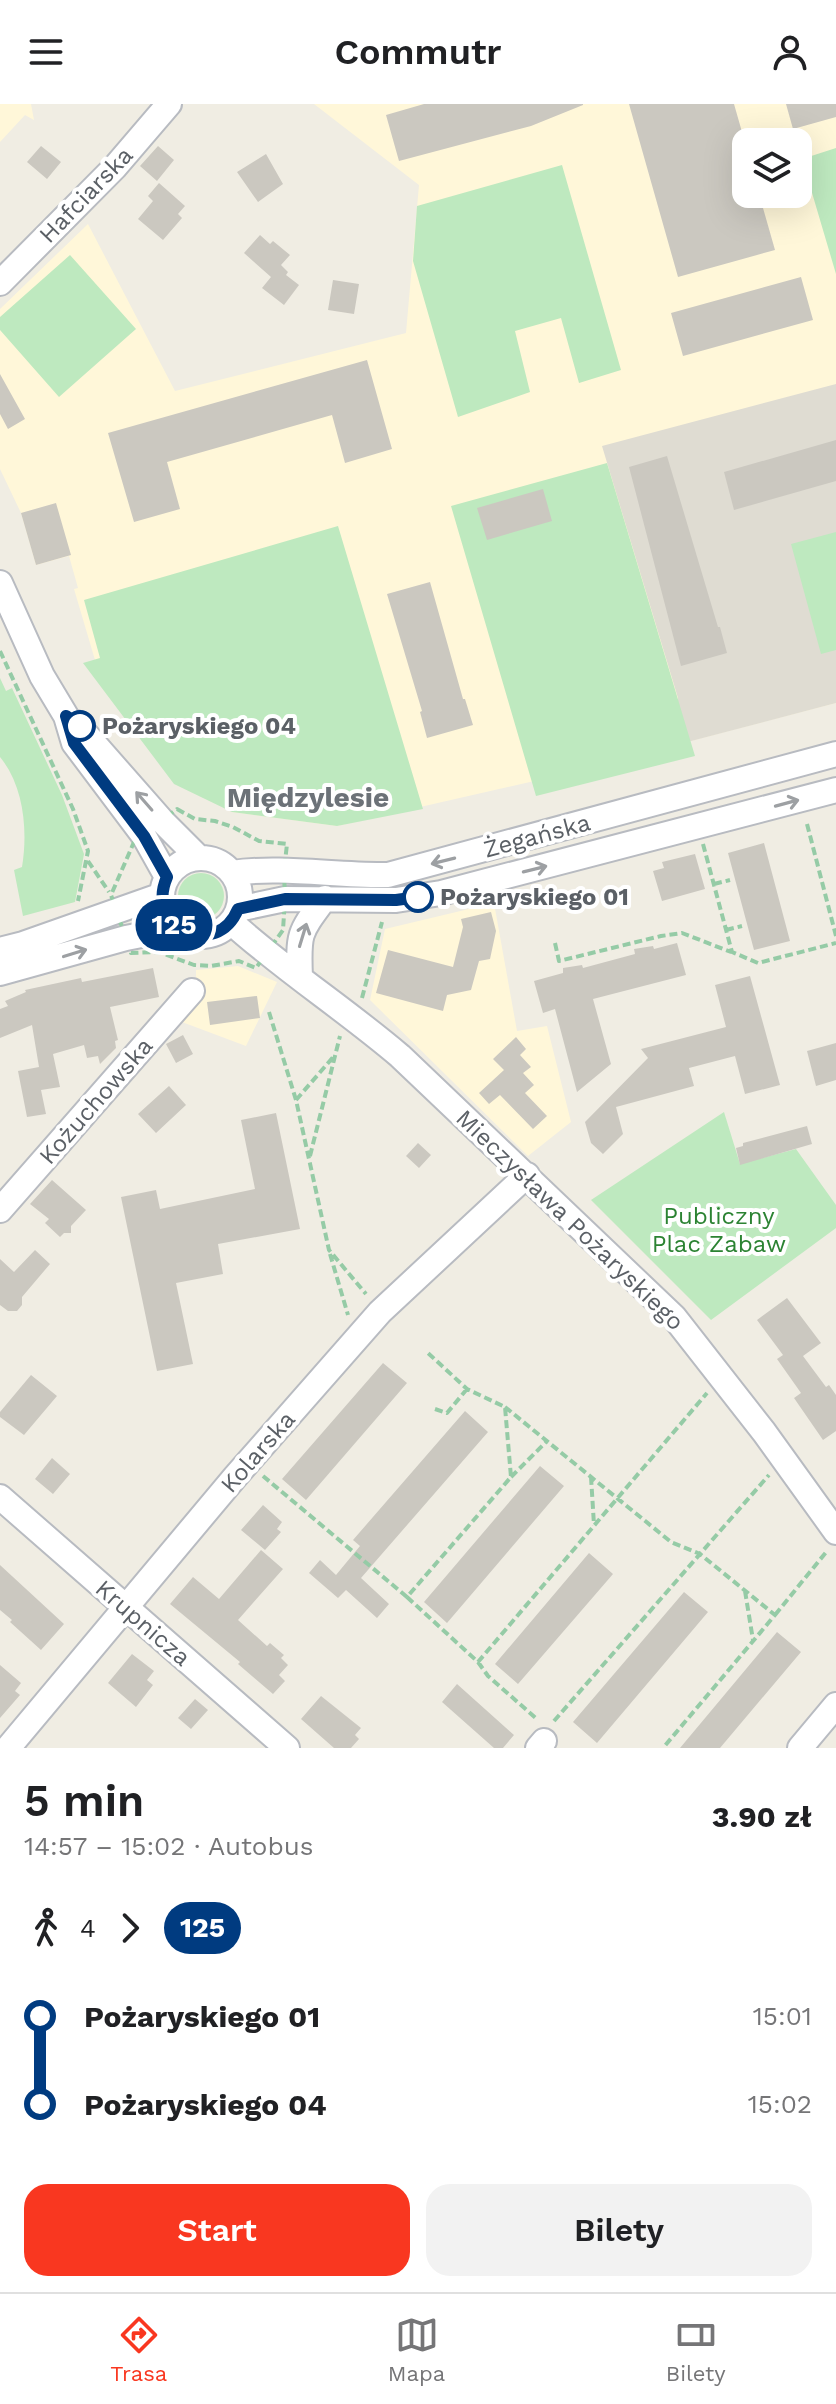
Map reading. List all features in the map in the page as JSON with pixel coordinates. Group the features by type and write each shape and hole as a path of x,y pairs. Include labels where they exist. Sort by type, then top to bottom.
{"street":[{"name":"Hafciarska","path":"0,283 115,167 169,104"},
{"path":"0,583 42,676 66,716 80,726 153,829 198,857 217,861 232,873 240,891 235,916 222,930 211,935 187,934 177,928 165,913 164,886 153,829"},
{"name":"Żegańska","path":"232,873 255,870 388,875 836,754"},
{"name":"Żegańska","path":"235,916 285,899 396,900 441,893 836,790"},
{"path":"0,950 23,944 114,903 164,886 180,863 198,857"},
{"path":"300,977 299,938 303,927 325,898"},
{"name":"Mieczysława Pożaryskiego","path":"235,916 266,953 400,1056 674,1317 764,1432 836,1532"},
{"path":"0,973 126,938 177,928"},
{"name":"Kożuchowska","path":"0,1210 192,991"},
{"name":"Kolarska","path":"8,1748 235,1477 380,1312 527,1175"},
{"name":"Krupnicza","path":"0,1497 287,1748"},
{"path":"800,1748 836,1705"}],"path":[{"path":"0,651 73,809 88,851 77,906"},
{"path":"88,861 114,903 131,953 159,952 194,965 211,966 239,961 256,968 283,930 287,844 259,841 233,827 195,819 177,809 134,842 114,903"},
{"path":"807,824 836,936"},
{"path":"702,842 732,952"},
{"path":"714,884 730,880"},
{"path":"361,1000 383,921"},
{"path":"726,930 742,926"},
{"path":"555,943 559,961 682,933 758,963 836,943"},
{"path":"269,1012 296,1100 329,1250 356,1340"},
{"path":"309,1159 342,1030"},
{"path":"296,1100 336,1053"},
{"path":"329,1250 380,1312"},
{"path":"428,1353 467,1389 505,1407 671,1542 700,1554 775,1615"},
{"path":"435,1409 447,1413 467,1389"},
{"path":"478,1662 709,1391"},
{"path":"505,1407 511,1477"},
{"path":"407,1597 511,1477 547,1441"},
{"path":"249,1464 407,1597 548,1729 772,1471"},
{"path":"591,1477 594,1525"},
{"path":"663,1748 830,1547 836,1555"},
{"path":"745,1589 753,1640"}],"shaded area":[{"path":"0,104 31,104 34,120 25,115 0,142"},
{"path":"314,104 836,104 836,703 561,775 337,826 232,812 140,731 95,660 74,589 78,588 69,556 36,565 21,513 0,469 0,309 88,224 175,391 406,333 419,185"},
{"path":"836,384 836,703 676,745 678,698 602,446"},
{"path":"494,903 517,1031 547,1026 571,1122 528,1156 370,1000 385,929"},
{"path":"238,966 277,982 246,1046 174,1019 204,984 196,981 196,970"}],"green space":[{"path":"836,148 836,274 812,193 812,156"},
{"path":"562,165 621,370 579,383 561,318 515,331 530,392 458,417 413,261 417,206"},
{"path":"70,255 136,329 59,397 0,330 0,317"},
{"path":"607,463 695,756 536,796 451,506"},
{"path":"338,526 423,809 337,826 232,812 174,784 83,663 100,658 84,600"},
{"path":"836,532 836,650 821,654 791,544"},
{"path":"0,678 6,691 12,688 62,795 84,854 75,902 23,916 14,870 22,867 24,824 14,781 0,757"},
{"path":"201,873 217,880 224,896 217,912 201,919 185,912 178,896 185,880"},
{"name":"Publiczny Plac Zabaw","path":"724,1112 740,1164 796,1149 836,1205 836,1228 711,1320 591,1200"}],"building":[{"path":"424,104 583,105 531,126 399,161 386,115"},
{"path":"629,104 734,104 741,128 732,128 732,208 763,208 775,250 678,277"},
{"path":"786,104 836,104 836,117 793,128"},
{"path":"41,146 61,162 47,179 27,162"},
{"path":"158,146 174,160 157,181 140,166"},
{"path":"266,154 283,184 258,202 237,172"},
{"path":"159,183 185,206 178,214 182,218 163,240 138,219 153,201 148,196"},
{"path":"260,235 290,255 281,265 288,272 286,275 299,285 284,305 262,288 271,277 244,253"},
{"path":"801,277 813,320 683,356 671,313"},
{"path":"333,280 359,284 354,314 328,310"},
{"path":"367,360 392,449 345,463 332,415 167,462 180,509 134,522 108,433"},
{"path":"0,374 25,419 8,429 0,414"},
{"path":"836,440 836,481 734,510 724,472"},
{"path":"667,456 727,653 681,666 629,467"},
{"path":"543,489 552,521 487,540 477,508"},
{"path":"56,503 71,555 36,565 21,513"},
{"path":"430,582 473,725 427,738 422,711 387,594"},
{"path":"764,843 790,941 754,950 728,853"},
{"path":"695,854 705,889 662,901 653,871 664,868 662,862"},
{"path":"491,912 496,931 490,959 479,961 471,990 447,995 443,1011 376,993 388,950 453,967 463,927 461,919"},
{"path":"677,943 686,975 593,999 611,1064 577,1092 555,1009 543,1013 534,981 563,973 563,968 582,965 583,968 635,954 634,949 653,946 654,949"},
{"path":"153,968 159,997 110,1007 118,1040 115,1041 116,1048 100,1064 98,1056 87,1058 84,1045 53,1054 60,1087 41,1090 46,1114 27,1117 18,1071 39,1067 32,1025 0,1038 0,1009 8,1006 5,1001 25,990"},
{"path":"750,976 780,1085 745,1094 735,1056 689,1068 694,1086 616,1107 623,1134 603,1154 591,1143 585,1122 648,1058 641,1049 726,1027 715,985"},
{"path":"257,996 260,1018 210,1025 207,1002"},
{"path":"183,1035 193,1054 176,1063 166,1044"},
{"path":"516,1037 526,1049 520,1055 531,1067 523,1073 534,1085 525,1093 547,1116 533,1129 500,1095 489,1104 479,1093 504,1070 493,1059"},
{"path":"836,1043 836,1080 816,1086 807,1051"},
{"path":"169,1086 186,1105 156,1133 138,1114"},
{"path":"276,1113 300,1229 218,1244 223,1274 176,1283 193,1364 157,1371 121,1197 156,1190 160,1209 255,1189 241,1120"},
{"path":"807,1126 812,1144 740,1165 736,1148 743,1146 743,1143"},
{"path":"418,1143 431,1155 419,1168 406,1156"},
{"path":"52,1180 86,1210 71,1226 71,1233 60,1237 45,1223 49,1219 30,1204"},
{"path":"35,1250 50,1264 22,1297 22,1305 17,1311 8,1311 0,1305 0,1259 14,1272"},
{"path":"787,1298 821,1343 803,1356 826,1387 829,1385 836,1395 836,1431 823,1440 794,1398 801,1393 777,1359 783,1355 757,1320"},
{"path":"383,1363 407,1383 306,1500 282,1479"},
{"path":"31,1375 57,1396 24,1435 0,1417 0,1412"},
{"path":"465,1411 488,1432 361,1578 389,1604 377,1618 346,1590 338,1598 309,1573 320,1560 336,1575 360,1546 353,1540"},
{"path":"52,1458 70,1474 53,1494 35,1479"},
{"path":"540,1466 564,1486 447,1623 424,1602"},
{"path":"263,1505 282,1522 277,1529 281,1532 265,1550 241,1530"},
{"path":"261,1550 283,1569 238,1620 267,1646 270,1643 284,1655 281,1658 288,1665 279,1675 285,1681 273,1694 170,1604 193,1577 219,1599"},
{"path":"589,1553 613,1574 518,1684 495,1664"},
{"path":"0,1565 64,1624 41,1650 0,1610"},
{"path":"684,1592 708,1612 597,1743 573,1722"},
{"path":"777,1632 801,1652 720,1748 680,1748"},
{"path":"132,1654 154,1671 147,1680 153,1685 136,1707 108,1683"},
{"path":"0,1665 21,1683 15,1691 20,1695 0,1718"},
{"path":"457,1684 514,1735 503,1748 494,1748 442,1702"},
{"path":"321,1696 361,1728 355,1735 359,1739 351,1748 334,1748 301,1719"},
{"path":"195,1699 208,1710 191,1729 178,1718"}],"bus line":[{"name":"125","path":"80,726 66,716 74,743 144,836 167,877 163,885 162,905 170,921 187,934 211,935 231,922 238,909 285,899 396,900 418,897"}],"place":[{"name":"Pożaryskiego 04","path":"80,726"},
{"name":"Pożaryskiego 01","path":"418,897"}],"district":[{"name":"Międzylesie","path":"308,797"}]}
